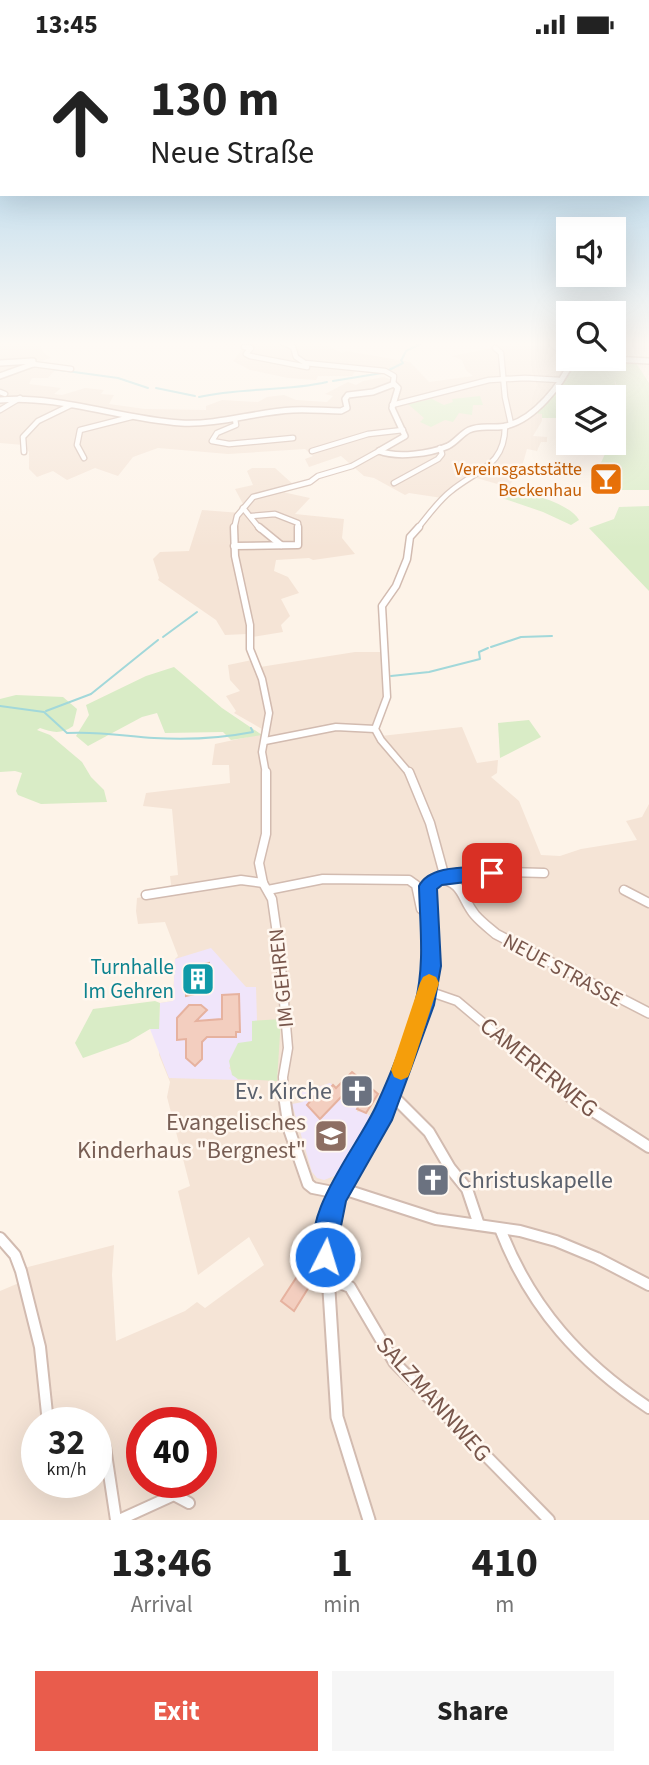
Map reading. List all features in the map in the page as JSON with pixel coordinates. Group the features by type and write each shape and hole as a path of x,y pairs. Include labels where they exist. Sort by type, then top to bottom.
{"street":[{"path":"23,452 23,436 33,425 57,411"},
{"path":"99,411 131,417 197,423 288,411"},
{"path":"324,411 342,411"},
{"path":"252,516 275,513 298,523 298,545 234,546 235,520 253,497 310,482 317,476 352,466 382,447 402,439 403,430 394,411"},
{"path":"445,878 412,778 401,759 378,736 375,729 387,697 382,606 396,586 407,559 410,537 450,491 477,476 505,446 508,425 506,411"},
{"path":"379,451 388,455 440,448 472,429 508,425 532,411"},
{"path":"84,458 77,445 80,430 106,421 126,421 131,417"},
{"path":"235,419 237,424 217,433 212,441 229,444 293,438"},
{"path":"312,451 369,434 403,430"},
{"path":"394,482 438,459 442,454 440,448"},
{"path":"243,509 252,516 260,529 281,545"},
{"name":"IM GEHREN","path":"234,546 250,625 250,650 262,679 269,713 262,756 266,772 266,834 259,861 275,916 288,1051 283,1083 287,1121 308,1184 313,1188 339,1190"},
{"path":"265,741 336,727 375,729"},
{"path":"369,1520 337,1417 326,1278 327,1229 339,1190 392,1095 428,991 432,957 428,886 433,880 445,878 507,872 544,873"},
{"name":"NEUE STRASSE","path":"445,878 455,883 475,915 500,937 649,1013"},
{"path":"146,895 241,880 265,886 323,879 410,880 415,883 421,909 429,914"},
{"path":"624,890 649,903"},
{"name":"CAMERERWEG","path":"428,991 457,1001 554,1085 649,1147"},
{"path":"392,1095 429,1132 448,1165 469,1191 479,1226"},
{"path":"339,1190 424,1216 501,1231 523,1232 564,1244 649,1285"},
{"path":"501,1231 520,1274 559,1333 601,1374 649,1408"},
{"path":"0,1238 15,1255 21,1271 40,1347 46,1407"},
{"name":"SALZMANNWEG","path":"326,1278 340,1281 350,1287 394,1362 549,1520"},
{"path":"112,1492 118,1520 174,1495 189,1503"}],"shaded area":[{"path":"0,411 529,411 542,414 542,421 533,436 547,437 547,442 541,442 537,451 527,449 521,470 508,487 473,477 442,498 409,493 405,495 374,478 364,476 341,456 309,467 305,459 313,456 305,449 228,454 158,448 133,457 118,476 95,468 67,480 53,471 37,477 29,469 29,452 23,445 0,443"},
{"path":"252,468 275,468 295,486 278,491 310,498 295,514 344,519 342,538 355,554 313,560 276,560 274,571 288,577 299,593 281,599 290,616 281,625 283,632 252,637 252,647 260,667 355,652 381,652 384,700 373,722 373,735 462,727 477,763 498,760 497,773 491,777 519,801 541,855 560,856 581,849 637,840 626,821 642,817 649,804 649,1520 0,1520 0,1291 26,1280 24,1268 114,1245 112,1275 116,1341 185,1311 197,1302 205,1308 264,1265 249,1237 198,1275 178,1191 190,1186 167,1097 170,1082 159,1055 160,1003 173,1001 175,959 178,956 165,922 138,924 136,911 137,898 172,892 170,876 178,875 172,809 143,806 146,793 230,783 229,765 212,765 215,744 262,734 262,729 234,713 236,711 226,696 240,691 230,680 228,665 252,660 247,634 225,635 216,620 158,580 153,559 160,552 189,551 202,510 241,513 247,505 243,504 235,489 253,485 247,471"},
{"path":"211,948 246,987 256,987 257,1021 252,1022 252,1041 229,1068 238,1080 169,1078 150,1029 159,1029 160,1003 173,1001 175,959"},
{"name":"Evangelisches Kinderhaus \"Bergnest\"","path":"330,1083 358,1107 357,1112 363,1111 373,1118 337,1175 324,1180 317,1178 312,1172 292,1104 303,1102 302,1092"}],"green space":[{"path":"416,411 472,411 472,415 459,413 453,422 445,420 431,427 420,422 424,418"},
{"path":"556,411 556,418 542,418 542,414 531,413"},
{"path":"626,411 649,411 649,490 609,490 602,487 599,467 604,455 626,455"},
{"path":"508,488 557,503 567,508 579,520 571,525 502,498"},
{"path":"649,506 649,591 589,528 614,519 619,507"},
{"path":"174,667 222,708 262,735 231,740 223,732 165,733 157,713 142,717 88,746 76,736 89,715 86,705 146,676"},
{"path":"16,695 63,697 77,709 73,726 69,729 57,732 40,728 37,730 50,735 82,762 91,777 104,790 107,802 41,804 18,795 16,791 22,773 0,772 0,699"},
{"path":"529,720 541,737 500,758 498,723"},
{"path":"155,1001 160,1003 159,1029 150,1029 128,1042 83,1058 75,1043 93,1009"},
{"path":"281,1019 277,1081 238,1079 232,1075 229,1061 238,1043 252,1041 252,1021"}],"building":[{"name":"Turnhalle Im Gehren","path":"209,963 210,989 195,991 195,994 186,996 186,968"},
{"path":"239,994 240,1032 236,1032 236,1037 207,1037 202,1042 202,1059 195,1066 186,1058 186,1039 177,1040 177,1018 189,1005 201,1005 207,1010 196,1021 222,1019 222,995"},
{"path":"352,1072 378,1094 366,1113 357,1109 344,1094 320,1119 307,1105 320,1089 325,1093 333,1085 336,1088"},
{"name":"Christuskapelle","path":"436,1167 440,1167 445,1176 428,1193 421,1186"},
{"path":"305,1270 312,1275 309,1280 312,1282 294,1311 281,1301 300,1272 303,1274"}],"waterway":[{"path":"163,637 197,612"},
{"path":"491,647 521,637 552,636"},
{"path":"46,711 91,694 158,640"},
{"path":"391,676 429,672 480,659 479,652 488,648"},
{"path":"0,706 44,712 67,733 192,739 253,732 251,728"}],"slow traffic":[{"path":"401,1070 429,983"}],"place":[{"name":"Vereinsgaststätte Beckenhau","path":"606,479"},
{"name":"Turnhalle Im Gehren","path":"198,979"},
{"name":"Ev. Kirche","path":"357,1091"},
{"name":"Evangelisches Kinderhaus \"Bergnest\"","path":"331,1136"},
{"name":"Christuskapelle","path":"433,1180"}],"route":[{"path":"325,1257 327,1229 335,1199 394,1091 428,991 431,966 428,886 438,878 492,873"}]}
